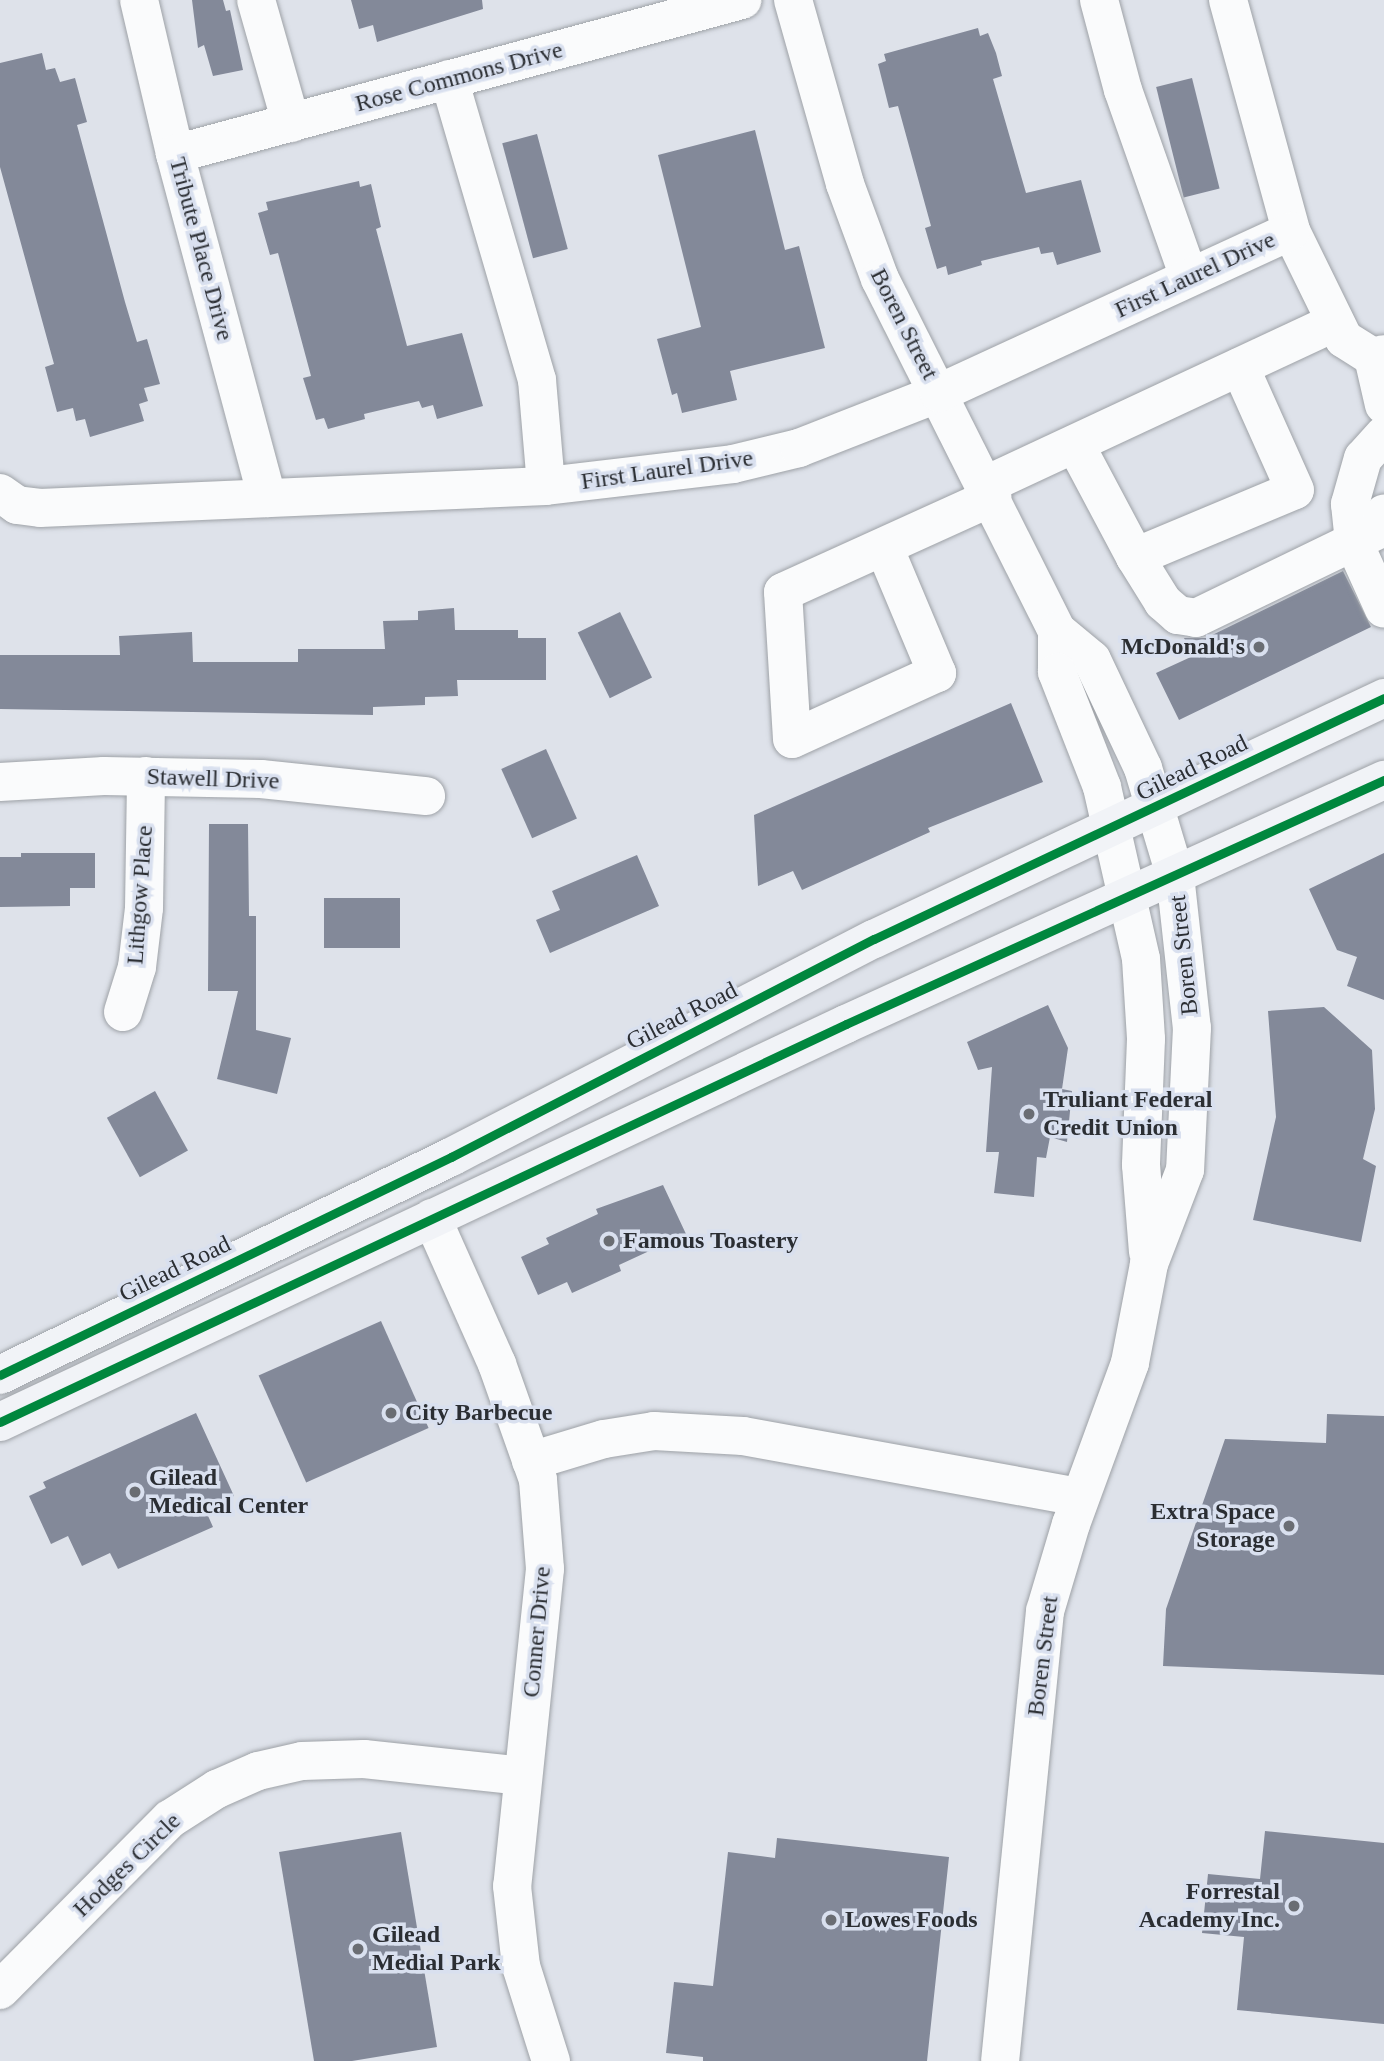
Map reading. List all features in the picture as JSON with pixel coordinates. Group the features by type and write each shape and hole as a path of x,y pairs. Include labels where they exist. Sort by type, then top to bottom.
{"main road":[{"name":"Gilead Road","path":"0,1375 451,1157 874,939 1384,698"},
{"path":"0,1422 1128,894 1384,780"}],"street":[{"name":"Tribute Place Drive","path":"139,0 175,154 267,498"},
{"path":"256,0 291,123"},
{"name":"Rose Commons Drive","path":"175,154 742,0"},
{"name":"Boren Street","path":"793,0 861,236 1056,631 1092,660 1157,807 1175,875 1192,1028 1191,1098 1185,1170 1149,1264 1130,1363 1080,1497 1045,1611 1000,2061"},
{"path":"1099,0 1123,90 1189,277"},
{"path":"1228,0 1291,231 1344,340 1378,355 1384,404"},
{"path":"449,79 537,380 546,486"},
{"name":"First Laurel Drive","path":"0,493 17,505 40,508 546,486 733,464 799,448 939,393 1291,231"},
{"path":"884,547 937,673 792,739 783,593 884,547 1075,444 1335,322"},
{"path":"1135,557 1295,490 1240,367"},
{"path":"1384,435 1363,458 1353,483 1354,543 1384,609"},
{"path":"1075,444 1135,557 1163,601 1178,615 1196,618 1354,543 1380,529 1384,513"},
{"name":"Boren Street","path":"1056,631 1056,672 1098,775 1113,828 1141,960 1146,1039 1141,1165 1149,1264"},
{"name":"Stawell Drive","path":"0,782 146,776 261,779 426,796"},
{"name":"Lithgow Place","path":"123,1012 137,967 144,908 146,776"},
{"name":"Conner Drive","path":"432,1218 497,1364 538,1480 544,1569 512,1886 521,1966 551,2061"},
{"path":"531,1461 604,1439 654,1432 743,1436 1080,1497"},
{"name":"Hodges Circle","path":"0,1990 170,1819 216,1789 258,1771 302,1761 364,1759 523,1776"}],"building":[{"path":"192,0 223,0 226,11 230,10 243,70 213,76 204,45 198,48"},
{"path":"351,0 482,0 483,9 377,42 373,25 359,29"},
{"path":"978,28 980,36 988,33 996,53 1002,76 993,79 1026,193 1081,180 1101,252 1057,265 1053,252 1041,254 1039,247 981,261 982,265 948,275 946,266 937,269 925,228 931,226 898,106 889,108 878,64 886,61 884,54"},
{"path":"42,53 46,70 55,68 60,82 75,78 87,122 77,125 125,302 137,342 147,339 160,384 144,388 148,401 139,404 144,421 90,437 85,419 76,421 73,408 57,412 45,367 54,364 0,167 0,63"},
{"path":"1192,78 1220,189 1184,198 1156,87"},
{"path":"755,130 785,250 799,246 825,348 730,371 737,400 682,413 677,393 672,395 657,339 701,327 658,155"},
{"path":"537,134 568,249 533,258 502,143"},
{"path":"359,181 360,187 371,184 381,227 376,229 407,346 462,333 483,406 437,419 433,405 422,408 419,401 364,414 365,419 328,429 324,418 316,420 303,378 311,376 278,253 270,255 258,213 268,210 266,202"},
{"name":"McDonald's","path":"1343,571 1371,627 1179,720 1156,673 1193,656 1184,638 1206,638"},
{"path":"454,608 455,630 518,630 518,638 546,638 546,680 457,680 458,696 425,697 425,705 373,707 373,715 0,709 0,655 120,655 119,636 192,632 193,662 298,662 298,649 385,649 383,621 418,620 418,611"},
{"path":"620,612 652,678 610,698 578,633"},
{"path":"1011,703 1043,782 928,828 930,832 802,890 793,871 758,886 754,815"},
{"path":"546,749 577,818 532,838 501,769"},
{"path":"209,824 248,824 249,916 256,916 256,1030 291,1038 277,1094 217,1079 238,991 208,991"},
{"path":"21,853 95,853 95,888 70,888 70,906 0,907 0,857 21,857"},
{"path":"1384,853 1384,1000 1347,986 1357,957 1337,950 1309,889"},
{"path":"637,855 659,906 550,953 536,920 560,910 552,891"},
{"path":"324,898 400,898 400,948 324,948"},
{"name":"Truliant Federal Credit Union","path":"1048,1005 1068,1048 1062,1089 1072,1091 1067,1142 1050,1137 1046,1158 1037,1157 1034,1197 994,1193 999,1152 986,1152 992,1067 978,1070 967,1042"},
{"path":"1324,1007 1372,1050 1375,1109 1363,1159 1376,1166 1361,1242 1253,1220 1276,1117 1268,1011"},
{"path":"155,1091 188,1150 140,1177 107,1118"},
{"name":"Famous Toastery","path":"663,1185 686,1234 619,1265 621,1271 572,1293 567,1282 538,1295 521,1257 549,1244 546,1238 598,1214 596,1209"},
{"path":"381,1321 429,1428 306,1482 259,1376"},
{"name":"Gilead Medical Center","path":"196,1413 234,1496 205,1509 213,1527 118,1569 110,1553 82,1566 68,1536 51,1544 29,1496 46,1488 43,1482"},
{"name":"Extra Space Storage","path":"1327,1414 1384,1416 1384,1675 1163,1666 1166,1609 1225,1439 1326,1443"},
{"name":"Forrestal Academy Inc.","path":"1265,1831 1384,1843 1384,2024 1237,2010 1244,1937 1202,1933 1208,1874 1260,1879"},
{"name":"Gilead Medial Park","path":"401,1832 437,2047 352,2061 314,2061 279,1852"},
{"name":"Lowes Foods","path":"777,1838 949,1857 927,2061 703,2061 703,2057 666,2053 674,1982 713,1986 728,1852 775,1858"}],"cycle path":[{"path":"0,1375 451,1157 874,939 1384,698"},
{"path":"0,1422 846,1024 1384,780"}],"place":[{"name":"McDonald's","path":"1259,647"},
{"name":"Truliant Federal Credit Union","path":"1029,1114"},
{"name":"Famous Toastery","path":"609,1241"},
{"name":"City Barbecue","path":"391,1413"},
{"name":"Gilead Medical Center","path":"135,1492"},
{"name":"Extra Space Storage","path":"1289,1526"},
{"name":"Forrestal Academy Inc.","path":"1294,1906"},
{"name":"Lowes Foods","path":"831,1920"},
{"name":"Gilead Medial Park","path":"358,1949"}]}
